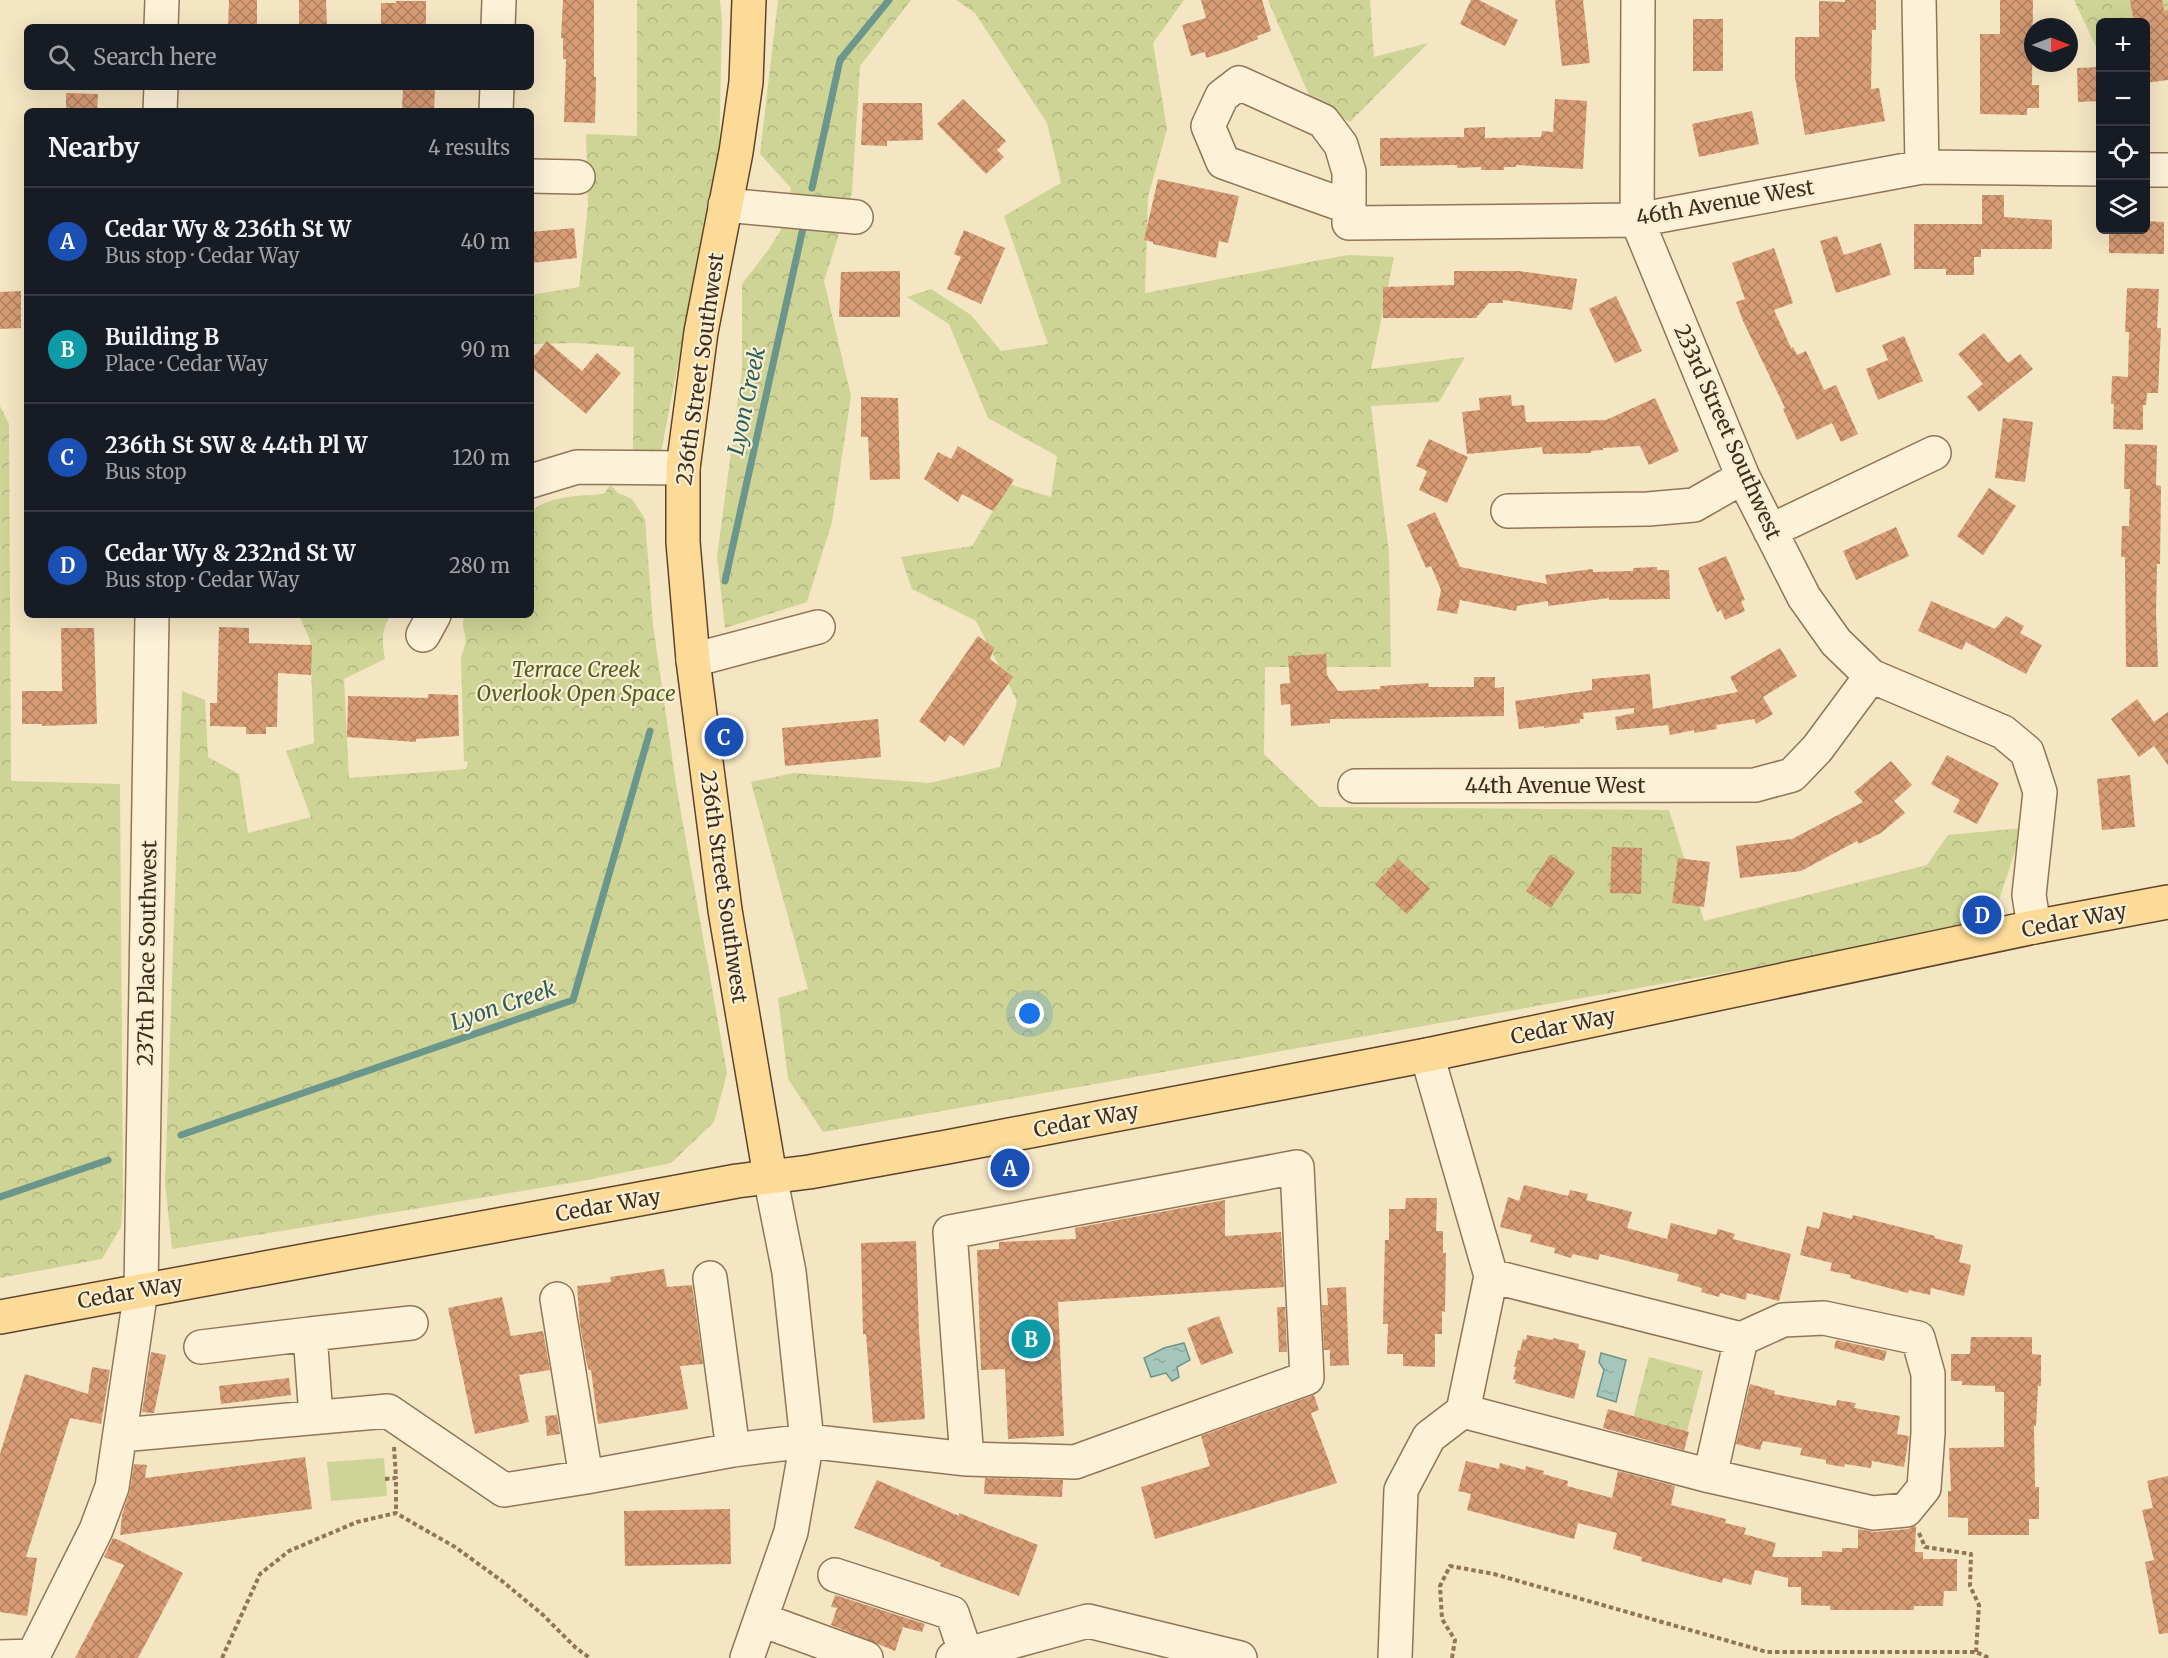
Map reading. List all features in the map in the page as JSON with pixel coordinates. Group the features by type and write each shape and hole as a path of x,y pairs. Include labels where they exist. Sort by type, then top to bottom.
{"main road":[{"name":"236th Street Southwest","path":"749,0 746,82 736,152 701,332 683,468 683,542 693,660 725,910 770,1176"},
{"name":"Cedar Way","path":"0,1317 770,1176 809,1172 947,1147 1426,1055 2034,927 2168,902"}],"street":[{"path":"161,24 162,0"},
{"path":"498,24 499,0"},
{"name":"233rd Street Southwest","path":"1638,0 1637,220 1743,477 1803,597 1836,642 1871,676"},
{"path":"1919,0 1922,167"},
{"path":"160,90 160,108"},
{"path":"496,108 497,90"},
{"name":"46th Avenue West","path":"1349,215 1637,220 1922,167 2096,169"},
{"path":"2150,170 2168,170"},
{"path":"534,176 578,177"},
{"path":"725,205 856,217"},
{"path":"1770,531 1934,453"},
{"path":"534,480 577,467 683,468"},
{"path":"1508,512 1648,509 1694,505 1743,477"},
{"name":"237th Place Southwest","path":"32,1657 96,1530 112,1487 141,1290 152,618"},
{"path":"693,660 818,627"},
{"path":"1871,676 2003,732 2027,752 2040,792 2029,895 2034,927"},
{"name":"44th Avenue West","path":"1355,786 1755,785 1792,775 1817,749 1871,676"},
{"path":"1401,1656 1401,1490 1429,1437 1463,1411 1491,1276 1426,1055"},
{"path":"121,1435 388,1411 504,1490 733,1450 807,1441 967,1459 1075,1462 1307,1378 1298,1167 950,1232 967,1459"},
{"name":"236th Street Southwest","path":"747,1658 791,1532 807,1441 789,1272 770,1176"},
{"path":"1463,1411 1710,1476 1873,1513 1906,1510 1924,1488 1928,1433 1928,1374 1918,1338 1824,1318 1784,1320 1741,1339 1491,1276"},
{"path":"710,1278 733,1450"},
{"path":"557,1299 586,1477"},
{"path":"201,1347 411,1323"},
{"path":"310,1334 316,1417"},
{"path":"1710,1476 1741,1339"},
{"path":"835,1575 952,1613 959,1656 1088,1622 1240,1658"},
{"path":"762,1620 866,1658"},
{"path":"0,1657 32,1657"}],"path":[{"path":"394,1446 396,1513"},
{"path":"386,1479 396,1478"},
{"path":"1909,1507 1924,1547 1971,1554 1970,1586 1979,1605 1976,1652"},
{"path":"222,1658 260,1574 289,1551 357,1522 396,1513 455,1547 502,1581 590,1658"},
{"path":"1452,1658 1455,1640 1442,1619 1440,1586 1450,1566 1494,1574 1767,1652 1976,1652 1989,1658"}],"green space":[{"path":"637,0 720,0 722,22 719,154 660,457 633,451 634,347 577,343 534,344 534,294 579,287 588,206 586,134 637,136"},
{"path":"778,0 911,0 860,66 852,193 824,281 851,396 832,522 807,602 725,628 717,556 742,371 742,284 769,249 787,220 791,188 760,154"},
{"path":"956,0 1184,0 1153,43 1167,129 1148,197 1145,293 1348,255 1394,257 1371,369 1465,357 1439,402 1371,406 1389,553 1391,667 1265,667 1264,754 1319,807 1669,810 1704,921 1927,865 1948,835 2023,828 1990,926 823,1132 788,1079 778,998 808,989 751,782 794,773 929,783 1000,767 1017,701 976,621 912,589 901,557 972,546 1009,484 1051,497 1057,456 988,418 949,324 907,297 931,289 971,315 1001,351 1048,344 1004,216 1061,183 1047,123 975,13"},
{"path":"1268,0 1370,0 1374,57 1428,43 1350,122 1311,100"},
{"path":"2074,0 2168,0 2168,79 2150,32 2150,18 2096,18 2096,47"},
{"path":"0,406 9,424 11,781 120,784 123,1196 121,1227 102,1259 0,1278"},
{"name":"Terrace Creek Overlook Open Space","path":"610,485 618,493 632,499 645,519 653,625 676,784 727,1073 714,1122 671,1163 582,1181 172,1249 165,1183 182,691 205,700 208,757 239,774 248,833 311,817 286,751 314,743 310,640 300,618 389,618 383,636 385,659 344,679 349,778 466,769 468,762 464,761 461,659 466,641 464,618 534,618 534,509 557,499 604,494"},
{"path":"1649,1357 1703,1371 1687,1431 1633,1418"},
{"path":"384,1458 387,1496 331,1501 327,1462"}],"water":[{"path":"1184,1343 1190,1360 1177,1367 1179,1377 1172,1381 1166,1373 1151,1377 1144,1358 1164,1348"},
{"path":"1601,1353 1626,1360 1616,1402 1597,1396 1604,1370 1599,1362"}],"building":[{"path":"229,0 257,0 257,24 228,24"},
{"path":"299,0 326,0 327,24 299,24"},
{"path":"563,0 594,0 595,123 564,122 566,59 563,59 563,38 561,38"},
{"path":"1201,0 1262,0 1271,31 1257,36 1258,39 1206,58 1205,52 1191,56 1182,25 1206,18"},
{"path":"1471,0 1479,0 1518,20 1505,46 1460,24"},
{"path":"1555,0 1583,0 1590,63 1562,66"},
{"path":"1845,0 1876,0 1876,30 1872,30 1871,89 1879,88 1885,121 1805,135 1795,77 1795,37 1819,37 1819,1 1845,2"},
{"path":"2000,0 2033,0 2033,18 2024,18 2024,72 2032,72 2032,85 2039,85 2039,108 2027,108 2027,115 1980,114 1980,34 2000,34"},
{"path":"2130,0 2162,0 2164,11 2168,10 2168,80 2150,82 2150,18 2133,18"},
{"path":"396,1 426,1 426,24 381,24 381,3 396,3"},
{"path":"1693,19 1723,19 1723,71 1693,71"},
{"path":"2096,67 2096,101 2078,102 2078,68"},
{"path":"403,90 435,90 434,108 402,108"},
{"path":"66,93 98,94 97,108 66,108"},
{"path":"963,99 1006,141 997,150 1004,157 986,174 937,124"},
{"path":"1555,99 1587,101 1583,169 1516,165 1516,167 1504,167 1504,170 1481,170 1481,167 1457,168 1457,165 1380,166 1380,138 1464,137 1464,128 1485,127 1485,138 1541,137 1542,131 1553,132"},
{"path":"863,103 922,103 923,140 887,141 887,146 861,145"},
{"path":"1752,111 1759,144 1699,157 1692,124"},
{"path":"1158,179 1239,196 1228,243 1219,241 1216,258 1144,240"},
{"path":"1982,195 2004,195 2004,217 2052,220 2052,249 1981,249 1981,257 1974,257 1974,275 1946,275 1946,269 1914,269 1914,224 1982,224"},
{"path":"2150,221 2164,222 2164,254 2109,253 2109,234 2150,234"},
{"path":"574,228 577,258 534,263 534,232"},
{"path":"964,230 1005,248 981,304 947,289 961,257 954,254"},
{"path":"1837,236 1844,255 1881,243 1891,275 1836,293 1820,241"},
{"path":"1774,248 1793,303 1774,310 1791,348 1793,347 1797,355 1806,351 1824,390 1836,385 1858,434 1841,442 1832,423 1797,440 1783,409 1785,408 1736,302 1745,299 1732,263"},
{"path":"900,271 900,317 839,317 841,272"},
{"path":"1454,271 1519,271 1577,279 1572,310 1503,300 1503,303 1489,303 1476,318 1383,318 1383,287 1454,285"},
{"path":"2127,288 2159,289 2157,328 2161,328 2158,393 2147,393 2146,405 2143,405 2143,430 2113,429 2112,376 2128,377 2129,332 2125,332"},
{"path":"21,291 21,328 0,329 0,292"},
{"path":"1616,296 1642,351 1615,363 1589,309"},
{"path":"1984,333 2008,363 2020,354 2033,369 1979,412 1967,397 1983,384 1958,354"},
{"path":"1904,336 1923,381 1878,400 1866,369 1888,360 1882,345"},
{"path":"547,341 582,371 597,353 621,373 586,414 534,370 534,356"},
{"path":"1511,395 1512,406 1524,405 1526,422 1606,420 1655,398 1679,451 1649,465 1640,446 1603,448 1603,450 1591,451 1591,453 1543,454 1542,447 1467,454 1462,412 1480,410 1479,398"},
{"path":"861,397 898,398 900,479 870,480 868,437 861,437"},
{"path":"2003,418 2033,422 2025,482 1995,478"},
{"path":"1429,439 1468,457 1447,503 1419,490 1427,471 1416,466"},
{"path":"2125,444 2157,445 2156,485 2161,486 2160,564 2157,564 2156,613 2158,667 2126,667 2125,557 2121,557 2122,526 2129,526 2130,489 2124,489"},
{"path":"958,446 1014,480 993,511 962,494 958,502 924,479 938,452 951,459"},
{"path":"1989,488 2016,506 1983,555 1957,536"},
{"path":"1435,512 1460,567 1547,584 1545,575 1593,569 1593,572 1633,571 1633,568 1657,567 1657,570 1669,570 1670,599 1609,600 1609,598 1548,606 1548,601 1517,606 1516,611 1460,600 1457,614 1437,610 1441,590 1431,566 1426,568 1407,525"},
{"path":"1896,527 1909,556 1856,580 1843,551"},
{"path":"1726,556 1745,600 1741,601 1745,611 1725,620 1721,610 1717,612 1698,568"},
{"path":"1931,601 1995,629 2006,616 2024,626 2020,633 2042,645 2026,674 1966,642 1962,650 1918,631"},
{"path":"219,627 249,628 249,643 312,645 311,675 278,673 277,727 266,727 266,734 246,734 246,727 210,726 210,703 217,703"},
{"path":"61,628 94,628 97,724 42,726 42,724 22,724 22,691 62,691"},
{"path":"978,636 994,648 990,659 1013,677 964,746 950,735 945,742 919,721"},
{"path":"1780,648 1797,676 1763,697 1773,714 1756,724 1754,719 1716,725 1717,729 1694,733 1694,730 1670,735 1668,725 1617,730 1615,717 1634,713 1634,708 1583,713 1584,719 1580,719 1580,723 1519,729 1515,701 1592,690 1592,679 1650,674 1653,709 1738,692 1730,677"},
{"path":"1326,654 1327,675 1338,691 1428,683 1429,687 1474,687 1474,677 1495,677 1495,688 1504,687 1504,716 1330,719 1330,723 1291,726 1290,704 1281,705 1280,684 1290,683 1288,656"},
{"path":"428,694 458,695 459,736 416,739 416,742 347,737 348,696 428,698"},
{"path":"2137,699 2154,722 2168,712 2168,765 2154,746 2139,757 2111,719"},
{"path":"878,719 881,757 785,766 782,728"},
{"path":"1947,755 1999,783 1977,824 1953,812 1960,800 1931,784"},
{"path":"1891,761 1912,785 1894,801 1905,813 1881,833 1859,844 1857,841 1801,871 1740,878 1736,846 1792,839 1863,802 1854,792"},
{"path":"2130,775 2135,827 2102,830 2097,779"},
{"path":"1612,847 1642,848 1641,894 1610,893"},
{"path":"1550,855 1575,872 1551,908 1526,891"},
{"path":"1678,858 1710,862 1704,907 1672,903"},
{"path":"1398,859 1430,889 1407,914 1375,884"},
{"path":"1524,1185 1568,1196 1570,1190 1588,1194 1586,1200 1632,1212 1627,1228 1667,1239 1671,1223 1716,1235 1718,1229 1735,1234 1733,1239 1791,1254 1779,1301 1747,1293 1746,1300 1720,1293 1719,1297 1701,1292 1702,1288 1677,1281 1679,1274 1600,1254 1598,1260 1573,1254 1571,1258 1554,1253 1555,1248 1530,1242 1532,1235 1500,1227 1508,1197 1519,1201"},
{"path":"1406,1198 1437,1198 1436,1231 1443,1231 1443,1253 1446,1253 1445,1312 1442,1311 1442,1334 1435,1334 1435,1367 1403,1366 1403,1354 1387,1354 1388,1324 1383,1324 1385,1240 1389,1240 1389,1209 1405,1209"},
{"path":"1225,1200 1225,1236 1281,1232 1284,1287 1058,1302 1064,1436 1008,1439 1005,1369 981,1370 977,1250 999,1249 999,1242 1076,1239 1075,1228"},
{"path":"1823,1212 1852,1219 1853,1215 1963,1245 1959,1262 1971,1265 1964,1296 1931,1288 1930,1295 1909,1290 1908,1293 1850,1278 1851,1275 1830,1271 1832,1263 1800,1255 1807,1226 1819,1229"},
{"path":"916,1241 925,1419 873,1423 866,1334 863,1334 861,1243"},
{"path":"664,1269 667,1287 692,1285 703,1364 680,1366 688,1409 598,1424 591,1370 587,1365 580,1325 577,1286 611,1282 610,1277"},
{"path":"1346,1287 1349,1365 1330,1366 1330,1350 1324,1350 1322,1305 1328,1305 1327,1288"},
{"path":"502,1297 511,1336 543,1331 550,1370 519,1375 529,1422 475,1434 448,1308"},
{"path":"1277,1307 1285,1307 1287,1352 1279,1352"},
{"path":"1219,1316 1233,1353 1201,1365 1187,1328"},
{"path":"1527,1335 1579,1344 1578,1349 1586,1351 1574,1399 1515,1383 1516,1380 1513,1379 1516,1367 1514,1367 1518,1350 1520,1351 1523,1339 1526,1340"},
{"path":"1971,1337 2032,1337 2032,1354 2041,1355 2041,1386 2038,1386 2036,1426 2034,1426 2035,1487 2039,1487 2039,1519 2029,1519 2029,1535 1968,1535 1968,1518 1948,1517 1948,1491 1951,1491 1949,1448 2004,1447 2004,1392 1995,1392 1995,1386 1962,1385 1962,1381 1951,1381 1951,1354 1970,1354"},
{"path":"1836,1340 1887,1351 1884,1361 1834,1348"},
{"path":"151,1352 166,1355 154,1413 142,1412"},
{"path":"92,1367 110,1370 101,1424 70,1418 26,1557 37,1558 27,1616 0,1612 0,1454 25,1374 88,1394"},
{"path":"289,1378 291,1395 221,1404 219,1386"},
{"path":"1750,1384 1775,1391 1774,1394 1836,1406 1837,1400 1856,1403 1854,1408 1900,1416 1897,1434 1909,1436 1904,1467 1872,1461 1871,1468 1845,1464 1844,1467 1826,1464 1826,1460 1800,1455 1802,1448 1763,1441 1760,1450 1736,1444"},
{"path":"1314,1395 1319,1410 1311,1413 1337,1483 1155,1539 1141,1487 1210,1466 1201,1436"},
{"path":"1608,1409 1689,1432 1684,1450 1603,1428"},
{"path":"557,1415 560,1434 547,1436 545,1416"},
{"path":"305,1457 312,1509 120,1535 122,1515 130,1490 134,1464 147,1465 145,1478"},
{"path":"1466,1461 1499,1469 1500,1463 1525,1470 1526,1466 1544,1471 1543,1474 1568,1481 1567,1486 1612,1498 1618,1471 1675,1486 1671,1505 1726,1519 1725,1523 1746,1528 1744,1534 1776,1543 1772,1557 1822,1557 1822,1551 1842,1552 1842,1548 1858,1548 1858,1529 1875,1532 1908,1529 1916,1525 1915,1552 1923,1552 1923,1559 1957,1559 1957,1591 1944,1591 1943,1606 1914,1606 1914,1610 1830,1610 1830,1606 1801,1605 1801,1587 1788,1587 1788,1578 1755,1570 1751,1585 1723,1578 1722,1583 1641,1561 1642,1557 1613,1549 1617,1533 1578,1523 1574,1539 1467,1510 1471,1494 1458,1491"},
{"path":"2168,1476 2168,1633 2159,1634 2145,1562 2154,1560 2142,1510 2153,1508 2147,1481"},
{"path":"985,1478 1063,1480 1062,1497 984,1494"},
{"path":"877,1480 959,1516 959,1513 1038,1545 1019,1596 940,1566 941,1563 854,1528"},
{"path":"730,1509 731,1564 625,1566 624,1511"},
{"path":"113,1538 183,1573 138,1658 75,1658 124,1565 104,1557"},
{"path":"835,1595 925,1624 922,1632 903,1627 895,1651 831,1625 837,1608 831,1607"}],"waterway":[{"name":"Lyon Creek","path":"812,188 840,60 889,0"},
{"name":"Lyon Creek","path":"725,581 803,228"},
{"name":"Lyon Creek","path":"181,1135 573,1000 650,731"},
{"name":"Lyon Creek","path":"0,1197 108,1160"}],"place":[{"name":"236th St SW & 44th Pl W","path":"724,737"},
{"name":"Cedar Wy & 232nd St W","path":"1982,915"},
{"name":"Cedar Wy & 236th St W","path":"1010,1168"},
{"name":"Building B","path":"1031,1339"}]}
